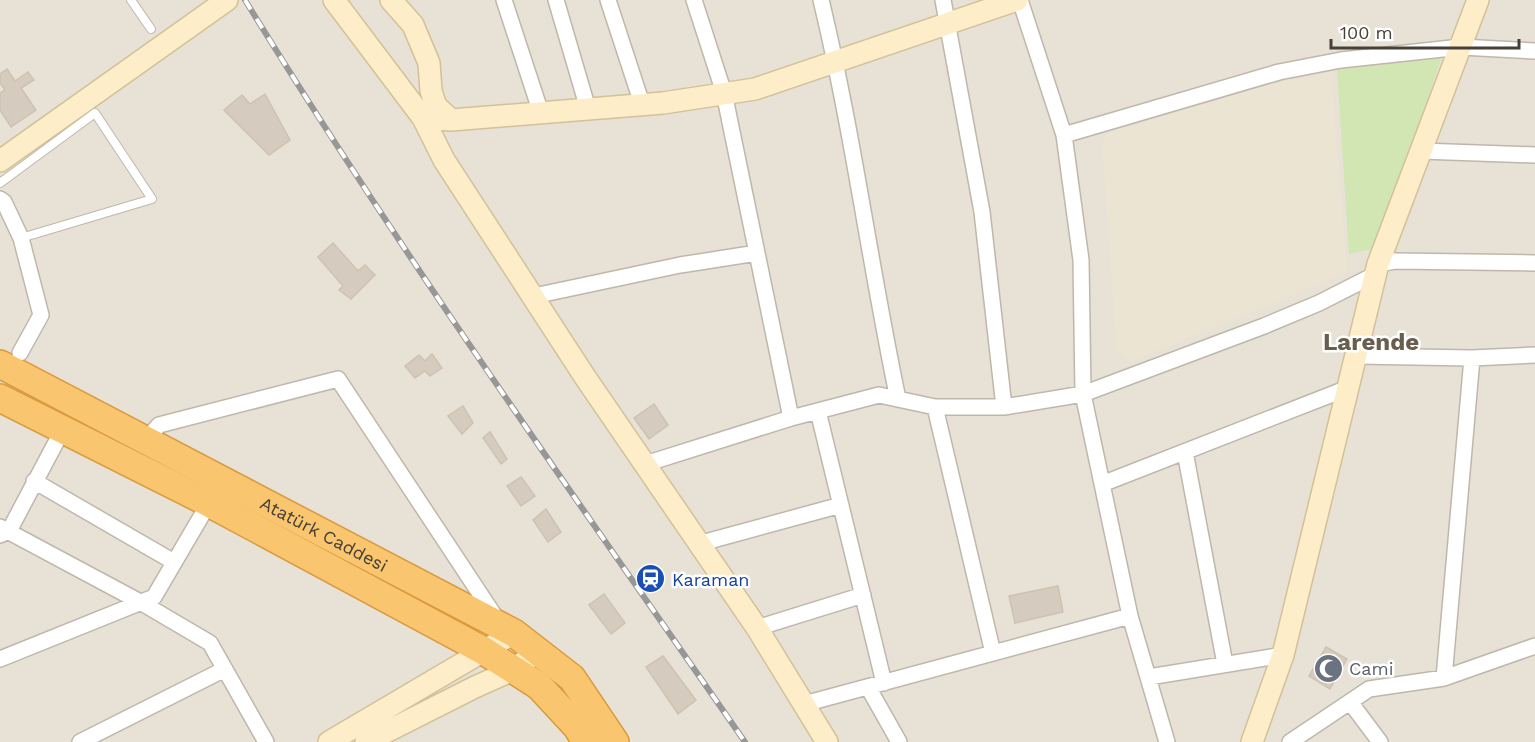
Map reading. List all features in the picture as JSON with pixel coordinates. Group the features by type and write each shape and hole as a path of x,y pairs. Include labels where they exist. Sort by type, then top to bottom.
{"highway":[{"name":"Atatürk Caddesi","path":"10,359 145,441 507,629 572,678 615,742"},
{"name":"Atatürk Caddesi","path":"0,398 208,502 484,651 539,686 577,728 586,742"}],"main road":[{"path":"0,161 227,0"},
{"path":"334,0 423,118 444,160 585,377 757,628 827,742"},
{"path":"391,0 413,25 429,63 431,91 436,106 452,120"},
{"path":"423,118 452,120 642,105 755,88 1018,0"},
{"path":"1252,742 1283,655 1377,269 1478,0"},
{"path":"329,742 484,651 507,629"},
{"path":"366,742 513,670 538,651"}],"street":[{"path":"504,0 541,113"},
{"path":"556,0 588,109"},
{"path":"608,0 642,105"},
{"path":"694,0 724,93 791,418"},
{"path":"821,0 836,61 883,328 898,399"},
{"path":"943,0 982,212 1004,407"},
{"path":"1018,0 1064,135 1081,260 1083,394 1130,616 1167,742"},
{"path":"1064,135 1279,72 1341,60 1461,47 1535,51"},
{"path":"1421,151 1535,155"},
{"path":"0,199 4,202 21,238 41,315 10,359"},
{"path":"534,296 680,265 757,253"},
{"path":"645,464 791,418 879,395 934,407 1004,407 1083,394 1319,303 1395,261 1535,263"},
{"path":"1356,356 1535,355"},
{"path":"1444,678 1472,357"},
{"path":"145,441 159,424 338,379 507,629"},
{"path":"1102,484 1348,388"},
{"path":"934,407 993,653"},
{"path":"818,411 884,683"},
{"path":"62,431 34,482 3,531 142,603 210,643 266,742"},
{"path":"1185,452 1225,664"},
{"path":"34,482 174,562"},
{"path":"0,659 154,597 208,502"},
{"path":"698,544 841,505"},
{"path":"757,628 863,595"},
{"path":"804,704 1130,616"},
{"path":"1290,742 1369,689 1444,678 1535,646"},
{"path":"1149,677 1283,655"},
{"path":"80,742 225,669"},
{"path":"868,687 899,742"},
{"path":"1350,702 1380,742"}],"lane":[{"path":"131,0 151,29"},
{"path":"0,183 95,113 152,199 21,238"}],"shaded area":[{"path":"0,0 1535,0 1535,742 0,742"},
{"path":"1331,72 1347,273 1132,361 1117,353 1102,144 1107,134 1263,86"}],"green space":[{"path":"1442,56 1378,248 1349,254 1337,69"}],"building":[{"path":"7,69 15,81 28,72 34,80 21,88 36,110 11,127 0,110 0,93 5,90 0,83 0,74"},
{"path":"265,94 290,140 269,155 224,110 242,95 250,104"},
{"path":"333,243 358,271 365,265 375,275 351,299 339,290 343,286 318,257"},
{"path":"432,354 442,368 430,376 425,371 415,378 405,366 419,355 425,361"},
{"path":"654,404 668,425 649,439 634,418"},
{"path":"463,406 473,423 462,434 448,416"},
{"path":"490,432 507,459 501,464 483,438"},
{"path":"521,477 535,496 521,506 507,486"},
{"path":"546,509 561,532 548,542 533,520"},
{"path":"1058,586 1063,612 1015,623 1009,596"},
{"path":"604,594 625,623 611,634 589,605"},
{"name":"Cami","path":"1326,647 1347,659 1330,689 1309,676"},
{"path":"663,656 696,700 678,714 646,667"}],"railway":[{"path":"245,0 304,95 427,282 745,742"}],"place":[{"name":"Karaman","path":"651,579"},
{"name":"Cami","path":"1328,668"}],"district":[{"name":"Larende","path":"1371,342"}]}
